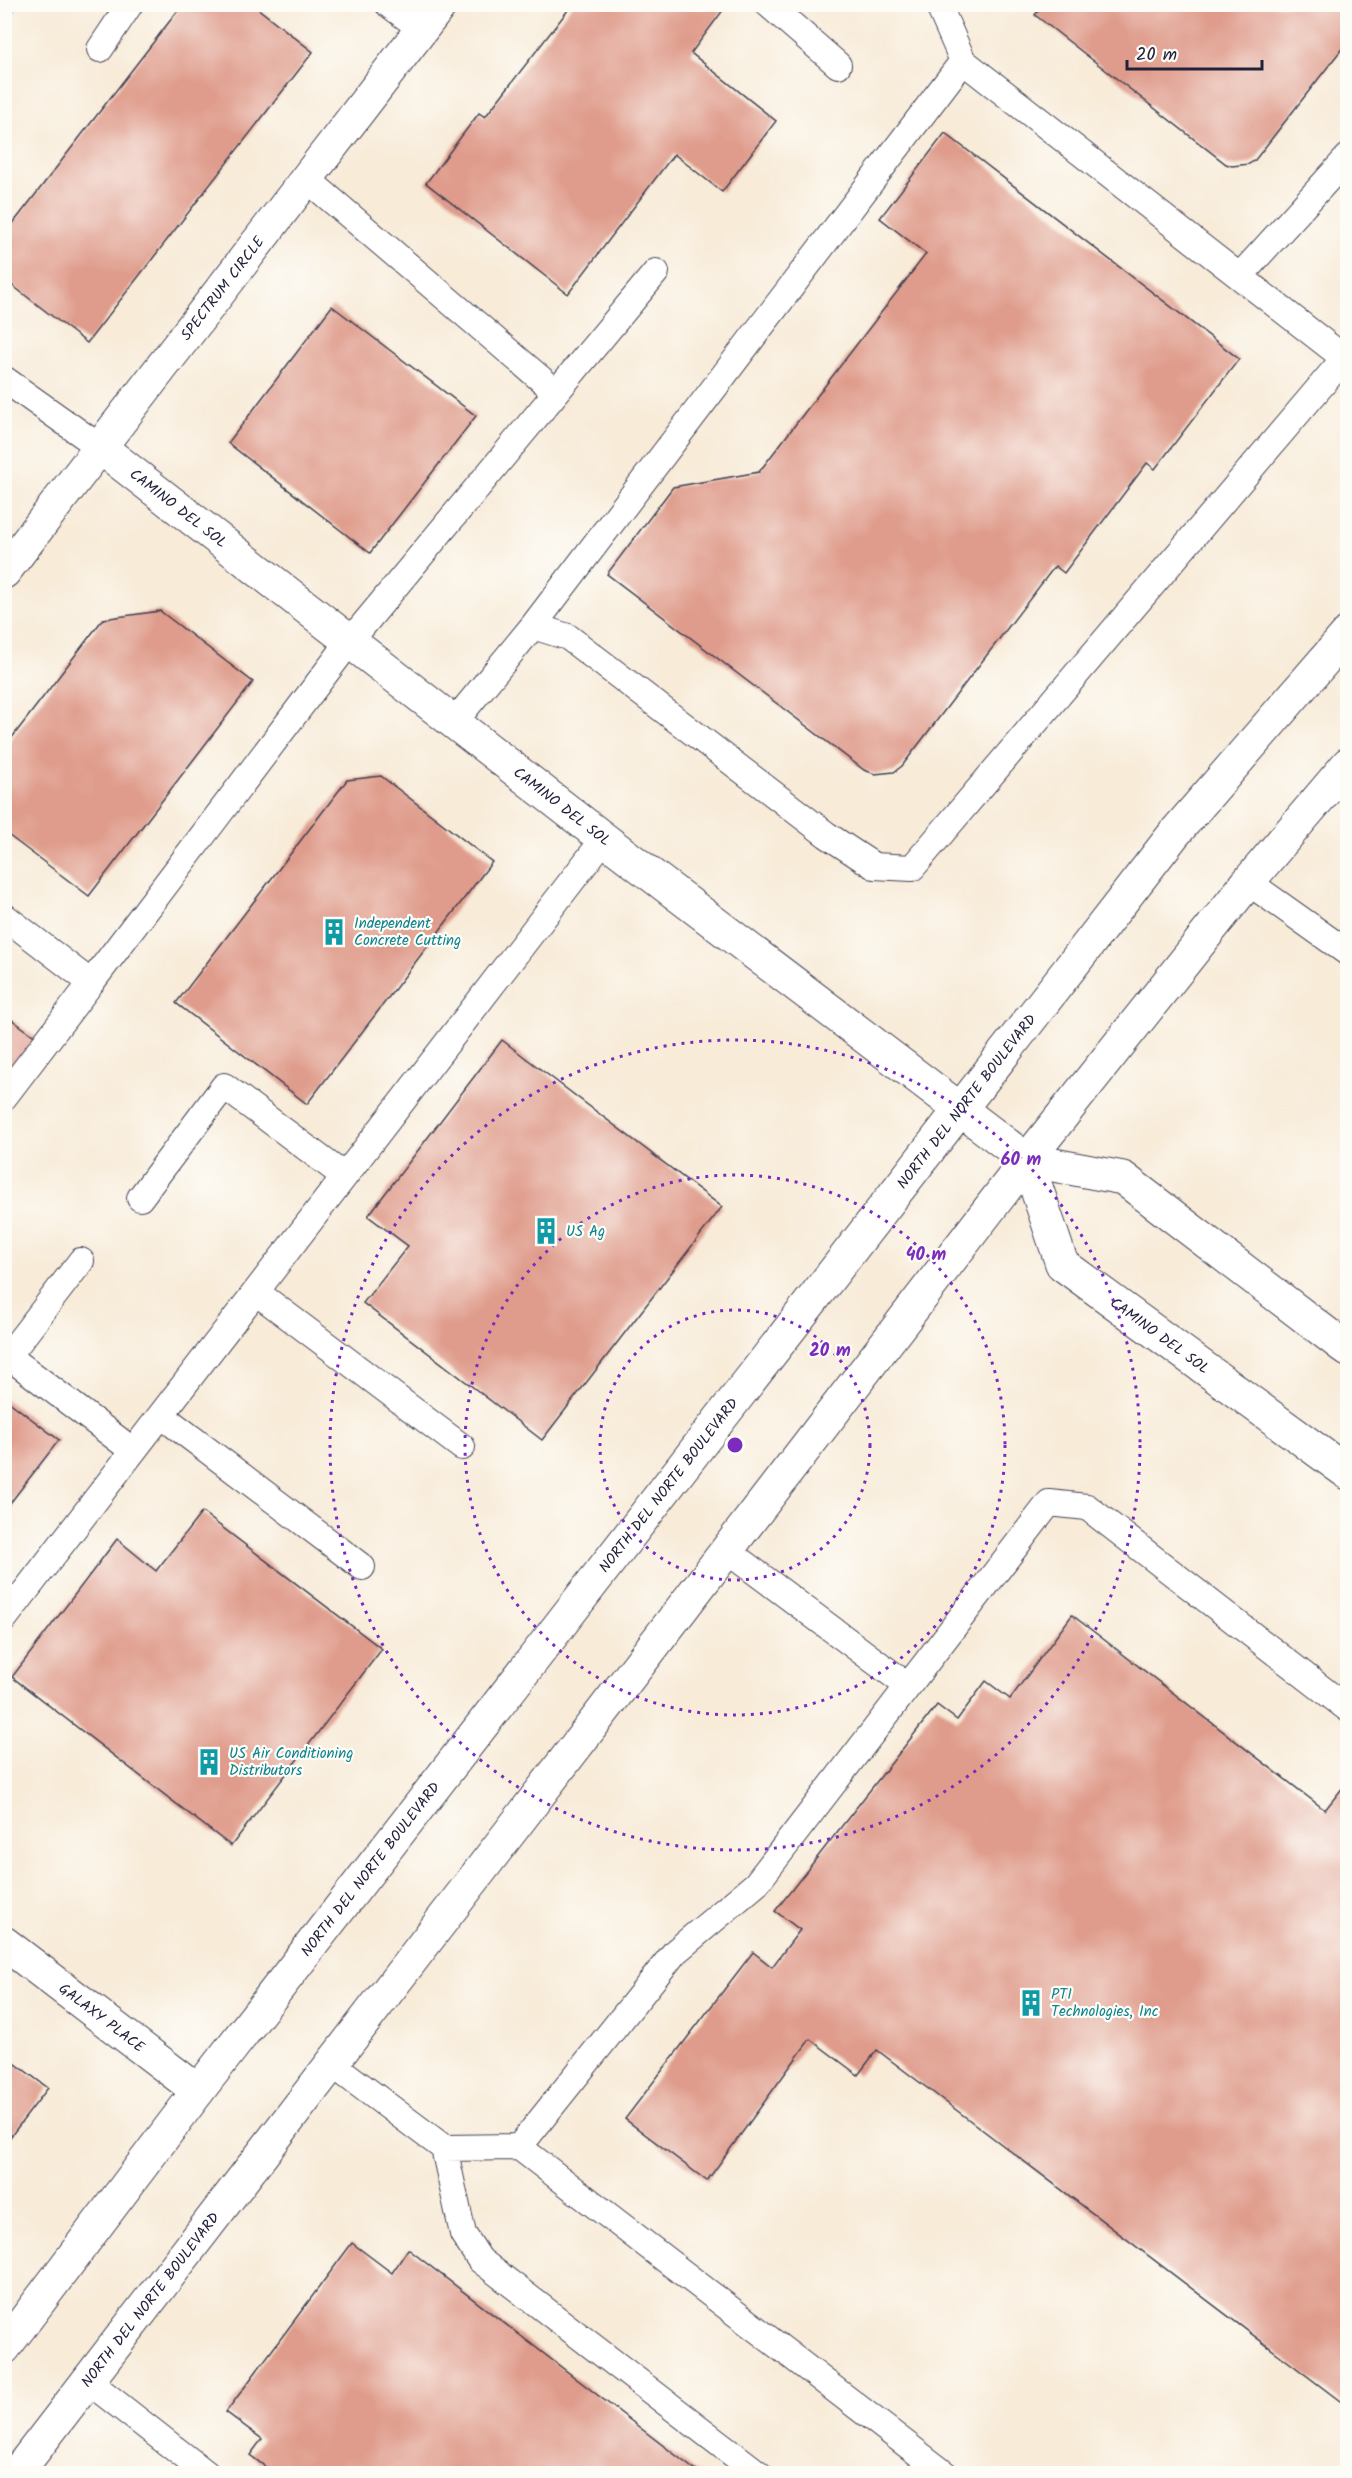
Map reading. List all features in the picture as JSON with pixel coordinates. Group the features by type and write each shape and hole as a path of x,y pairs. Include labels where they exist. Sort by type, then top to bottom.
{"street":[{"name":"SPECTRUM CIRCLE","path":"4,572 432,17"},
{"name":"CAMINO DEL SOL","path":"100,448 604,838 1027,1160 1123,1178 1347,1350"},
{"name":"NORTH DEL NORTE BOULEVARD","path":"4,2348 198,2091 1174,834 1347,633"},
{"name":"NORTH DEL NORTE BOULEVARD","path":"16,2474 1027,1160 1248,882 1347,764"},
{"name":"CAMINO DEL SOL","path":"1027,1160 1062,1264 1347,1473"},
{"name":"GALAXY PLACE","path":"4,1943 198,2091"}],"lane":[{"path":"100,49 130,4"},
{"path":"388,4 432,17"},
{"path":"768,4 838,65"},
{"path":"533,626 568,637 827,835 874,866 912,868 1346,358 963,61 938,4"},
{"path":"455,722 533,626 963,61"},
{"path":"1240,276 1347,157"},
{"path":"307,179 556,392"},
{"path":"4,1097 350,640 656,272"},
{"path":"4,379 100,448"},
{"path":"4,1619 604,838"},
{"path":"1248,882 1347,953"},
{"path":"4,916 91,983"},
{"path":"140,1198 224,1086 344,1176"},
{"path":"81,1261 8,1356 132,1450"},
{"path":"256,1292 462,1447"},
{"path":"161,1415 362,1567"},
{"path":"519,2146 675,1952 756,1884 1049,1503 1087,1507 1347,1709"},
{"path":"726,1550 908,1686"},
{"path":"332,2064 444,2148 519,2146 945,2474"},
{"path":"444,2148 463,2234 480,2260 759,2474"},
{"path":"88,2380 207,2474"}],"building":[{"path":"183,4 252,4 313,52 87,343 4,279 4,235"},
{"path":"572,5 719,5 724,9 691,53 776,121 722,192 674,154 568,294 426,183 479,113 485,117"},
{"path":"1043,5 1348,5 1348,41 1255,160 1249,164 1232,166 1226,164 1035,15"},
{"path":"945,133 1239,359 1155,469 1147,463 1064,573 1055,566 902,766 894,772 875,774 864,770 607,574 673,487 759,472 926,254 880,218"},
{"path":"332,306 476,416 370,553 228,443"},
{"path":"160,611 253,682 89,896 4,832 4,748 103,619"},
{"name":"Independent Concrete Cutting","path":"381,776 492,862 307,1104 176,1003 347,780"},
{"path":"4,1014 37,1038 4,1081"},
{"name":"US Ag","path":"502,1040 722,1207 542,1440 363,1303 408,1246 368,1216"},
{"path":"4,1398 59,1440 4,1511"},
{"name":"US Air Conditioning Distributors","path":"202,1512 382,1649 231,1846 12,1677 117,1539 156,1571"},
{"name":"PTI Technologies, Inc","path":"1072,1615 1325,1810 1348,1781 1348,2407 877,2050 858,2075 810,2039 707,2181 625,2119 753,1952 772,1967 800,1930 775,1911 937,1705 957,1720 986,1681 1010,1699"},
{"path":"4,2055 48,2088 4,2145"},
{"path":"352,2243 392,2273 408,2249 700,2474 275,2474 250,2455 262,2439 226,2412"}],"waterway":[{"path":"4,13 11,4"}],"place":[{"name":"Independent Concrete Cutting","path":"334,932"},
{"name":"US Ag","path":"546,1231"},
{"name":"US Air Conditioning Distributors","path":"209,1762"},
{"name":"PTI Technologies, Inc","path":"1031,2003"}]}
